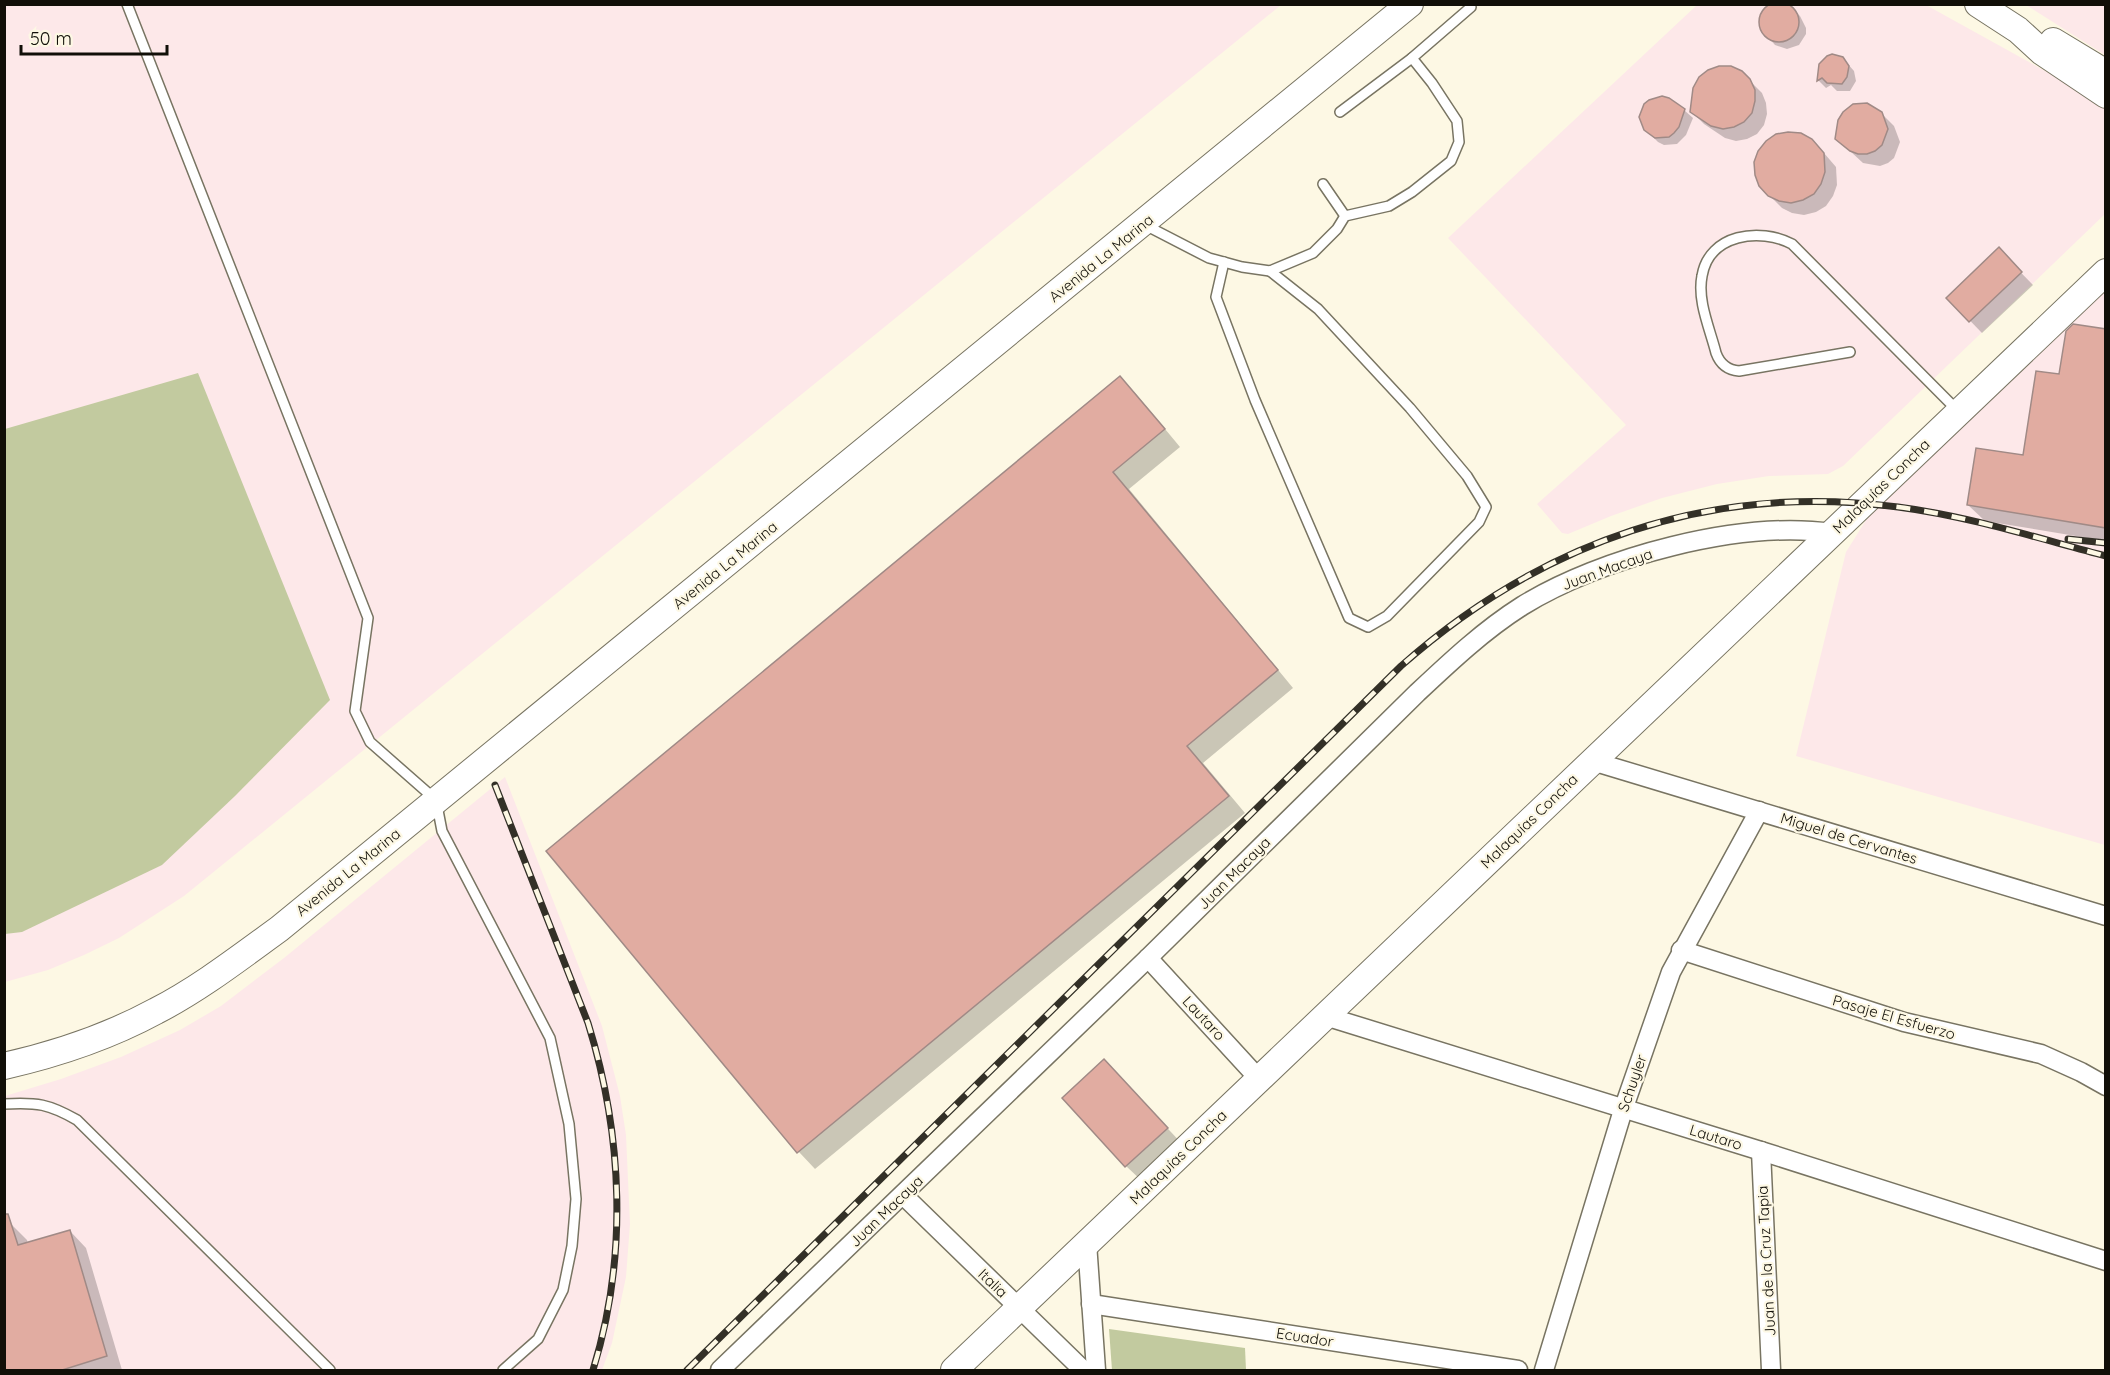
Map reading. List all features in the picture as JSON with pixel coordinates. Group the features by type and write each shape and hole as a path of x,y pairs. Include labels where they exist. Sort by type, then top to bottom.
{"main road":[{"name":"Avenida La Marina","path":"4,1066 45,1056 96,1039 158,1011 279,929 1410,4"},
{"path":"1978,4 2018,30 2042,52 2106,95"},
{"path":"2018,30 2057,43 2106,73"},
{"name":"Malaquías Concha","path":"954,1371 2106,272"}],"street":[{"name":"Juan Macaya","path":"720,1371 1148,958 1449,663 1521,607 1563,583 1664,549 1746,532 1794,529 1832,533"},
{"name":"Miguel de Cervantes","path":"1592,761 2106,915"},
{"name":"Schuyler","path":"1544,1371 1623,1110 1671,972 1759,811"},
{"name":"Pasaje El Esfuerzo","path":"1681,950 1893,1018 2041,1054 2081,1071 2106,1086"},
{"name":"Lautaro","path":"1148,958 1259,1079"},
{"name":"Lautaro","path":"1325,1016 2106,1261"},
{"name":"Juan de la Cruz Tapia","path":"1761,1151 1771,1371"},
{"name":"Italia","path":"903,1195 1083,1371"},
{"path":"1087,1243 1096,1371"},
{"name":"Ecuador","path":"1091,1304 1518,1371"}],"lane":[{"path":"127,4 368,618 355,711 370,742 436,800 442,831 550,1038 569,1124 576,1199 572,1246 562,1290 538,1339 504,1371"},
{"path":"1340,112 1412,58 1471,7"},
{"path":"1270,271 1313,253 1337,229 1345,216 1389,206 1412,192 1450,160 1459,142 1457,121 1412,58"},
{"path":"1323,184 1345,216"},
{"path":"1143,224 1209,258 1224,262 1242,267 1270,271 1318,309 1410,408 1467,476 1486,507 1479,522 1387,616 1368,627 1349,618 1255,400 1216,297 1224,262"},
{"path":"1850,352 1739,371 1728,369 1719,360 1704,307 1702,276 1709,258 1729,241 1751,234 1770,235 1792,244 1958,412"},
{"path":"4,1104 32,1102 55,1108 77,1120 330,1371"}],"shaded area":[{"path":"4,5 1281,5 184,896 119,938 84,955 48,970 5,982"},
{"path":"1697,5 1926,5 2105,104 2105,214 1843,466 1828,474 1769,476 1717,484 1662,498 1568,534 1562,533 1537,504 1626,425 1448,238"},
{"path":"2026,5 2105,5 2105,55"},
{"path":"2105,280 2105,845 1796,756 1846,552 1885,490"},
{"path":"505,777 602,1026 620,1096 626,1135 630,1224 626,1277 612,1343 602,1370 5,1370 5,1096 121,1057 180,1030 221,1006 284,958"}],"green space":[{"path":"198,373 330,700 235,796 162,865 22,932 5,934 5,429"},
{"path":"1109,1329 1245,1348 1246,1370 1112,1370"}],"building":[{"path":"1779,2 1793,8 1799,22 1793,36 1779,42 1765,36 1759,22 1765,8"},
{"path":"1832,54 1843,57 1849,66 1847,77 1842,84 1827,83 1822,78 1817,81 1819,64"},
{"path":"1719,66 1731,66 1742,71 1750,79 1755,90 1752,113 1744,122 1723,129 1711,126 1690,112 1693,88 1699,77"},
{"path":"1662,96 1685,109 1679,127 1674,133 1669,137 1655,138 1644,130 1639,117 1644,104"},
{"path":"1867,103 1882,112 1888,129 1882,145 1875,151 1858,154 1850,151 1835,139 1838,120 1843,112 1853,104"},
{"path":"1801,133 1812,139 1824,153 1825,172 1814,194 1791,203 1768,196 1759,186 1754,162 1758,151 1766,141 1776,134"},
{"path":"1999,247 2022,272 1969,322 1946,298"},
{"path":"2073,324 2106,329 2106,528 1967,505 1976,448 2023,455 2036,371 2059,374 2066,331"},
{"path":"1120,376 1165,429 1113,472 1278,670 1187,746 1229,796 797,1153 546,851"},
{"path":"1104,1059 1168,1128 1125,1167 1062,1098"},
{"path":"4,1214 8,1214 18,1245 70,1230 107,1356 59,1371 4,1371"}],"railway":[{"path":"687,1370 1401,666 1455,623 1511,585 1570,555 1632,531 1695,514 1761,504 1829,502 1898,507 2002,528 2106,556"},
{"path":"2068,539 2106,543"},
{"path":"495,785 588,1023 600,1066 608,1109 617,1196 616,1240 612,1284 593,1370"}]}
